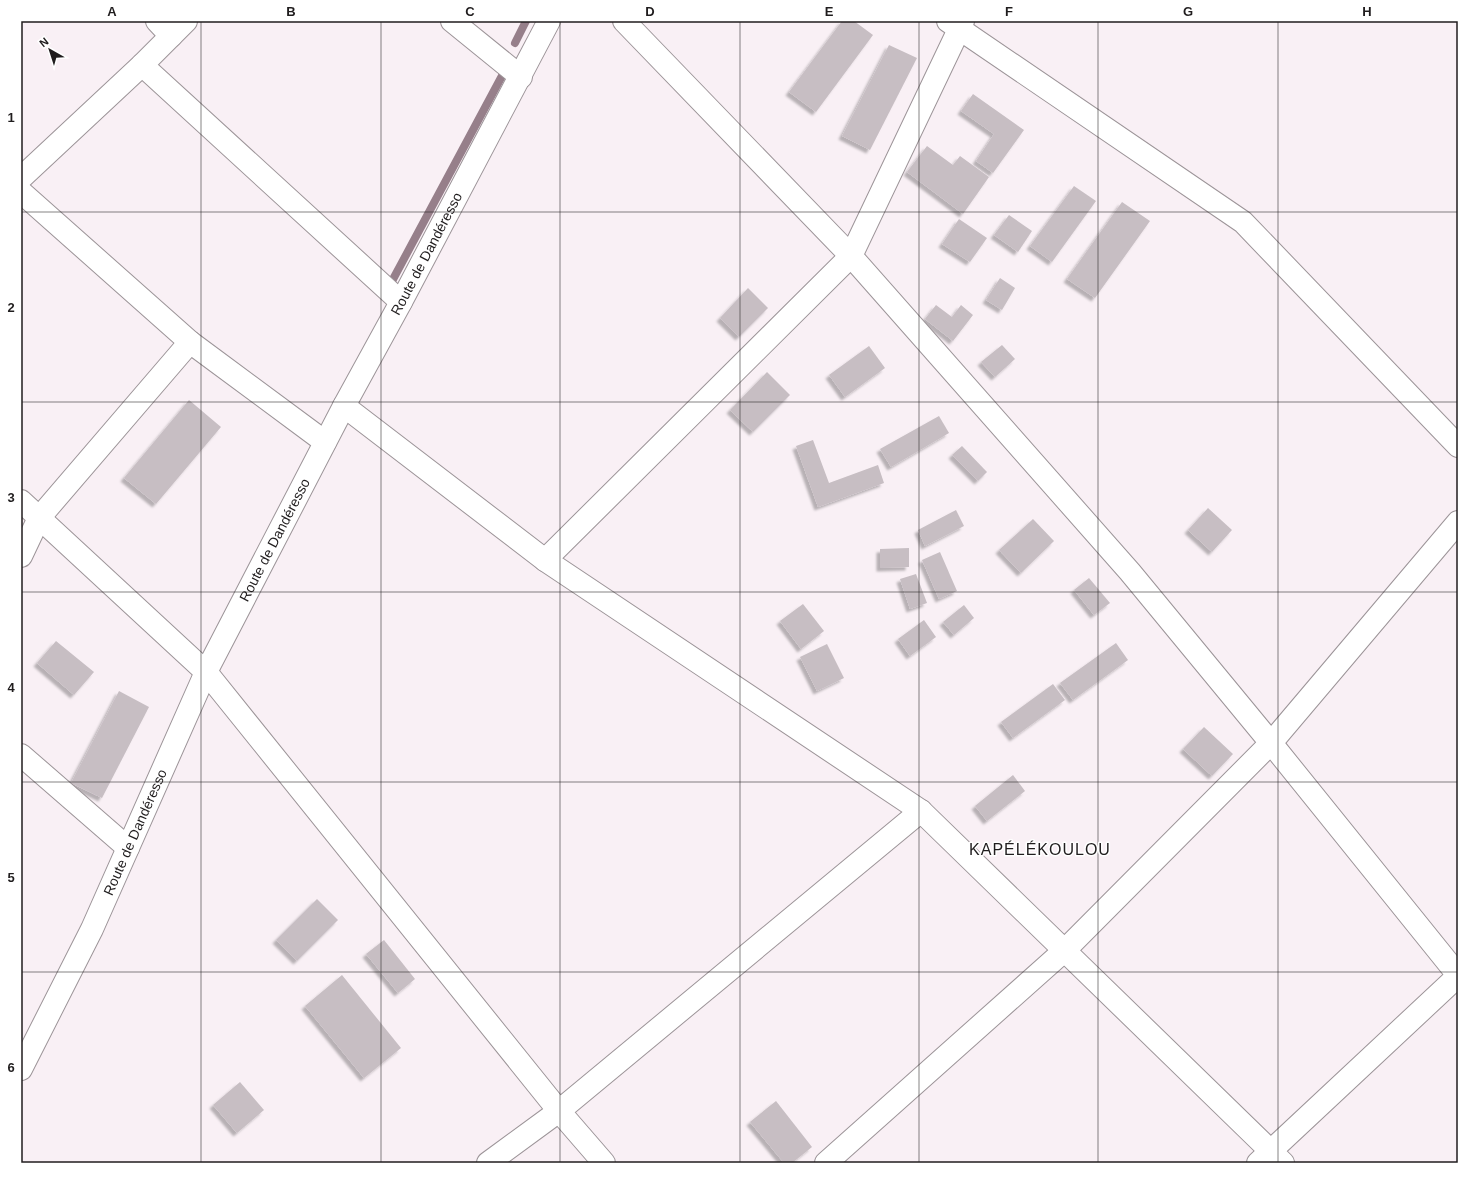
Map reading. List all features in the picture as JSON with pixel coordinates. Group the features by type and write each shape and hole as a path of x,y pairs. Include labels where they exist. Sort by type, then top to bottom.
{"street":[{"path":"21,178 142,65 164,29 186,21"},
{"path":"452,21 520,77"},
{"name":"Route de Dandéresso","path":"21,1068 92,929 206,672 344,406 401,302 549,21"},
{"path":"344,406 545,560 921,811 1064,950 1271,1159 1458,976 1271,743 1130,572 851,256 624,21"},
{"path":"545,560 851,256 956,23 1243,222 1458,446"},
{"path":"142,65 401,302"},
{"path":"21,192 190,342 326,442"},
{"path":"21,556 40,518 190,342"},
{"path":"21,501 206,672 559,1111 604,1163"},
{"path":"826,1163 1064,950 1271,743 1458,522"},
{"path":"21,755 128,848"},
{"path":"488,1163 559,1111 921,811"}],"building":[{"path":"842,21 854,21 873,35 816,112 789,92"},
{"path":"889,45 917,58 870,150 842,136"},
{"path":"973,94 1024,130 993,173 976,161 994,134 961,111"},
{"path":"927,146 953,165 960,156 989,177 963,214 907,172"},
{"path":"1074,186 1096,201 1052,262 1030,246"},
{"path":"1122,202 1150,221 1095,298 1067,279"},
{"path":"1009,215 1032,231 1018,252 994,235"},
{"path":"959,219 987,238 970,262 942,244"},
{"path":"1000,278 1015,288 1002,310 986,300"},
{"path":"748,288 768,308 739,337 720,318"},
{"path":"936,305 952,317 961,305 973,315 953,341 925,319"},
{"path":"1002,345 1015,359 995,377 981,362"},
{"path":"869,346 885,368 845,397 829,375"},
{"path":"767,372 790,395 753,432 730,410"},
{"path":"189,400 221,427 156,504 124,478"},
{"path":"939,416 949,433 891,467 880,449"},
{"path":"813,440 829,483 878,465 884,483 818,507 796,446"},
{"path":"962,446 987,472 978,481 952,455"},
{"path":"1208,508 1232,530 1212,552 1188,530"},
{"path":"956,510 964,526 925,546 918,530"},
{"path":"1033,519 1054,541 1021,573 999,550"},
{"path":"909,548 909,567 880,568 880,549"},
{"path":"940,552 957,591 939,599 922,560"},
{"path":"916,574 927,603 910,609 900,579"},
{"path":"1089,578 1110,603 1094,615 1074,590"},
{"path":"803,604 824,631 801,649 780,621"},
{"path":"964,605 974,618 954,635 943,622"},
{"path":"924,620 936,637 910,656 898,639"},
{"path":"56,641 94,672 74,695 37,663"},
{"path":"1116,643 1128,660 1073,700 1060,683"},
{"path":"827,644 844,678 817,691 800,657"},
{"path":"1053,684 1065,700 1013,738 1001,722"},
{"path":"119,691 149,707 102,798 71,783"},
{"path":"1204,727 1233,754 1212,776 1183,749"},
{"path":"1013,775 1025,791 987,821 975,806"},
{"path":"317,899 338,920 297,961 276,940"},
{"path":"384,940 415,979 398,993 366,954"},
{"path":"342,975 401,1048 364,1078 305,1006"},
{"path":"240,1082 264,1110 237,1133 213,1105"},
{"path":"776,1101 812,1147 792,1163 784,1163 750,1122"}],"waterway":[{"path":"515,43 526,21"},
{"path":"391,283 503,74"}],"district":[{"name":"KAPÉLÉKOULOU","path":"1040,849"}]}
